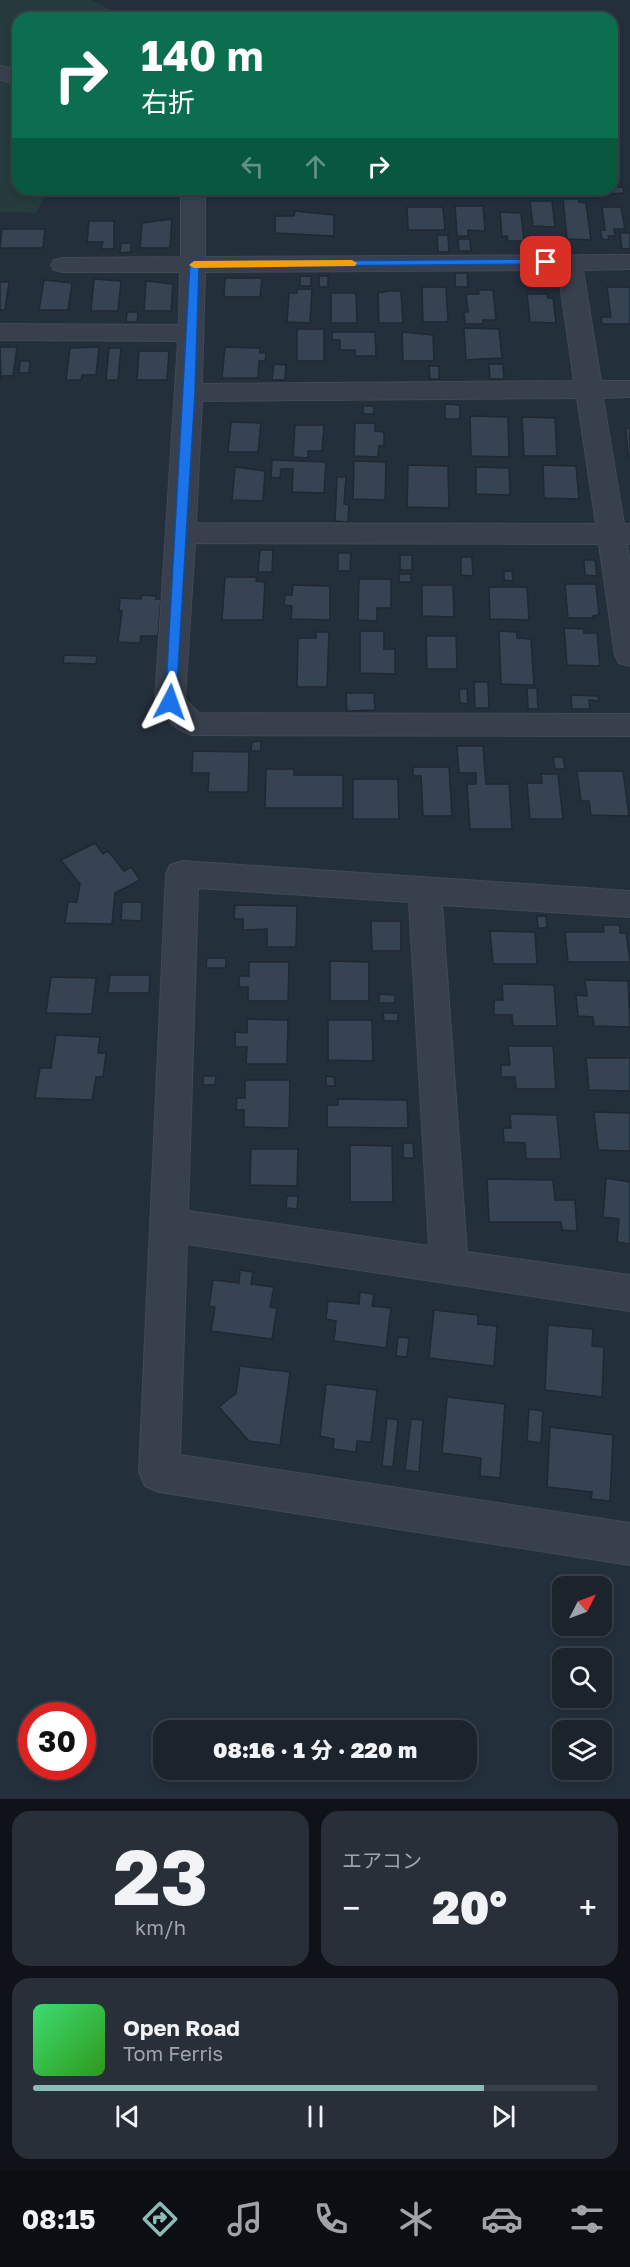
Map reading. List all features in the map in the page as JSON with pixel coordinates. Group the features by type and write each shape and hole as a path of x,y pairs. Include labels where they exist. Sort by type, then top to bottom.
{"street":[{"path":"193,195 192,333 170,702 192,724 630,725"},
{"path":"569,262 590,390 620,534 630,655"},
{"path":"63,265 630,262"},
{"path":"0,332 192,333"},
{"path":"189,393 630,389"},
{"path":"181,533 620,534"},
{"path":"630,904 182,874 159,1472 630,1544"},
{"path":"425,890 448,1267"},
{"path":"170,1225 630,1293"}],"green space":[{"path":"0,0 90,0 116,12 12,12 12,195 45,195 36,213 0,212"}],"building":[{"path":"618,187 623,187 624,193 618,193"},
{"path":"563,199 579,199 579,202 586,203 591,240 567,239"},
{"path":"530,201 552,201 555,227 533,226"},
{"path":"455,206 483,206 485,231 468,230 468,236 457,236"},
{"path":"407,207 443,207 445,230 408,230"},
{"path":"602,207 621,207 625,229 614,229 615,236 608,236 609,240 602,239 600,230 605,230"},
{"path":"295,211 334,215 334,236 275,233 275,216 294,216"},
{"path":"500,212 521,213 524,241 508,241 507,236 502,237"},
{"path":"172,219 170,248 140,248 142,223"},
{"path":"89,221 114,221 114,249 101,249 103,242 87,242"},
{"path":"2,229 45,229 43,248 0,248"},
{"path":"620,233 630,233 630,249 622,249"},
{"path":"437,235 448,235 449,252 438,252"},
{"path":"532,237 544,237 545,249 534,249"},
{"path":"458,239 470,239 471,251 459,251"},
{"path":"121,243 131,243 131,252 120,253"},
{"path":"455,273 467,273 468,287 455,287"},
{"path":"300,276 311,276 311,286 300,286"},
{"path":"319,276 328,276 328,287 319,287"},
{"path":"225,278 262,278 260,297 224,297"},
{"path":"94,279 121,281 118,311 91,311"},
{"path":"44,280 72,283 68,310 39,310"},
{"path":"146,281 173,284 171,311 144,311"},
{"path":"0,282 9,282 5,310 0,310"},
{"path":"422,287 446,287 448,322 423,322"},
{"path":"607,287 630,287 630,324 602,324 601,317 611,317"},
{"path":"297,289 312,289 310,323 287,322 289,293 297,293"},
{"path":"478,290 493,290 496,320 483,320 483,324 465,324 464,312 468,312 466,294 479,294"},
{"path":"401,291 403,323 379,323 378,293"},
{"path":"331,293 356,293 357,323 331,323"},
{"path":"527,294 547,294 548,298 553,298 556,323 530,322"},
{"path":"127,312 138,312 137,322 126,322"},
{"path":"464,328 499,329 502,358 466,360"},
{"path":"297,329 324,329 324,361 297,361"},
{"path":"332,332 375,332 376,356 355,356 355,350 340,350 340,340 332,340"},
{"path":"402,332 433,335 434,361 403,361"},
{"path":"0,347 17,347 13,376 2,376 1,380"},
{"path":"99,347 96,375 82,375 81,380 66,380 70,348"},
{"path":"225,347 260,348 260,353 266,352 265,361 259,361 258,378 222,378"},
{"path":"109,348 121,348 118,380 106,380"},
{"path":"139,351 169,351 167,380 137,380"},
{"path":"20,361 30,361 29,373 19,373"},
{"path":"274,364 286,365 285,380 272,380"},
{"path":"489,364 503,364 504,379 490,379"},
{"path":"429,366 439,366 439,379 430,379"},
{"path":"445,404 460,405 460,419 445,419"},
{"path":"363,406 374,406 374,414 363,414"},
{"path":"470,416 508,417 509,457 471,456"},
{"path":"522,417 555,418 557,456 524,456"},
{"path":"231,422 261,423 258,452 228,452"},
{"path":"355,423 375,423 375,431 384,432 384,446 379,446 378,457 354,456"},
{"path":"295,425 324,425 322,451 308,451 308,458 293,457"},
{"path":"626,428 630,428 630,456 628,456"},
{"path":"272,460 326,462 324,493 292,492 293,469 281,469 280,478 271,477"},
{"path":"354,461 386,462 385,500 353,499"},
{"path":"408,465 448,466 449,508 407,507"},
{"path":"543,465 576,466 579,499 544,498"},
{"path":"235,467 265,471 263,501 232,500"},
{"path":"476,467 509,468 510,495 476,494"},
{"path":"337,477 346,477 344,504 349,505 348,522 335,521"},
{"path":"260,550 273,550 272,572 258,572"},
{"path":"338,553 351,553 350,571 338,571"},
{"path":"400,555 412,555 412,570 400,570"},
{"path":"461,557 472,557 473,576 461,575"},
{"path":"584,560 595,560 597,576 585,575"},
{"path":"504,571 512,571 513,581 504,580"},
{"path":"399,574 411,574 411,582 399,582"},
{"path":"225,577 257,577 256,581 265,582 263,620 222,620"},
{"path":"359,579 391,579 391,608 377,608 377,621 358,620"},
{"path":"565,584 596,584 599,615 593,618 568,618"},
{"path":"293,585 330,586 330,620 291,619 292,606 284,605 285,595 292,595"},
{"path":"422,585 453,585 454,617 422,616"},
{"path":"489,587 527,587 529,620 490,619"},
{"path":"142,595 156,596 156,599 161,599 158,636 141,636 140,643 118,642 122,611 119,611 120,598 141,599"},
{"path":"564,628 584,629 584,633 597,633 600,666 567,665"},
{"path":"360,631 384,631 384,649 395,649 395,674 360,673"},
{"path":"499,631 517,632 517,638 531,639 534,685 501,684"},
{"path":"316,632 329,632 327,687 297,687 298,638 316,638"},
{"path":"426,636 456,636 457,669 427,669"},
{"path":"64,655 97,656 96,664 63,663"},
{"path":"474,682 488,682 489,708 475,708"},
{"path":"527,688 537,688 538,709 528,709"},
{"path":"459,689 467,689 468,704 460,703"},
{"path":"346,693 374,693 375,710 347,711"},
{"path":"571,695 598,696 599,701 589,700 590,709 572,709"},
{"path":"261,741 261,751 251,751 252,742"},
{"path":"457,746 483,746 486,784 509,784 512,829 470,829 467,784 476,784 476,773 459,773"},
{"path":"193,751 249,752 248,792 208,792 209,773 192,773"},
{"path":"553,757 563,757 565,769 555,769"},
{"path":"413,767 449,767 452,816 423,816 421,776 413,776"},
{"path":"266,769 294,769 294,775 343,775 343,808 265,808"},
{"path":"577,771 623,771 629,816 591,815 589,801 581,801"},
{"path":"541,774 558,774 563,819 530,819 527,783 542,783"},
{"path":"353,779 398,779 399,819 353,819"},
{"path":"95,843 103,854 108,851 124,871 131,867 140,880 115,893 112,924 65,923 68,902 77,902 80,884 61,860"},
{"path":"122,902 142,902 141,921 121,920"},
{"path":"235,905 297,906 296,947 267,947 267,929 243,930 243,919 234,919"},
{"path":"537,916 546,916 547,928 538,928"},
{"path":"371,921 401,921 401,951 372,951"},
{"path":"603,925 620,925 620,933 626,933 630,962 568,962 565,932 604,932"},
{"path":"490,931 535,932 537,964 493,964"},
{"path":"207,958 226,958 226,968 206,968"},
{"path":"330,961 369,962 369,1001 330,1001"},
{"path":"249,962 289,962 288,1001 248,1001 248,987 239,987 239,976 249,976"},
{"path":"110,975 150,975 149,993 108,993"},
{"path":"51,977 96,978 92,1014 46,1013"},
{"path":"585,980 628,981 630,1027 594,1026 593,1017 578,1016 576,995 587,996"},
{"path":"502,984 554,985 557,1026 513,1026 512,1015 494,1015 494,1000 503,1000"},
{"path":"379,994 395,995 395,1003 379,1003"},
{"path":"383,1013 398,1013 398,1021 384,1021"},
{"path":"247,1019 288,1020 287,1064 246,1064 247,1047 235,1047 235,1032 247,1033"},
{"path":"328,1020 372,1020 373,1061 328,1060"},
{"path":"56,1035 100,1037 98,1053 106,1053 103,1077 96,1077 92,1100 35,1098 40,1068 51,1068"},
{"path":"508,1046 553,1046 556,1089 516,1089 515,1077 501,1077 501,1065 510,1065"},
{"path":"586,1058 630,1058 630,1091 589,1090"},
{"path":"203,1076 216,1076 215,1085 203,1085"},
{"path":"326,1076 334,1077 335,1086 326,1086"},
{"path":"245,1080 290,1080 289,1128 244,1127 244,1110 236,1110 237,1098 245,1098"},
{"path":"338,1099 407,1100 408,1128 327,1127 327,1105 338,1105"},
{"path":"594,1112 630,1113 630,1151 598,1150"},
{"path":"510,1114 557,1115 561,1159 526,1159 525,1143 504,1142 503,1128 511,1128"},
{"path":"403,1143 413,1143 414,1158 403,1158"},
{"path":"350,1145 392,1146 393,1202 350,1202"},
{"path":"251,1149 298,1149 297,1186 250,1185"},
{"path":"606,1178 630,1182 630,1244 617,1242 619,1219 603,1217"},
{"path":"487,1179 553,1180 555,1200 575,1200 577,1231 562,1230 561,1222 489,1222"},
{"path":"287,1196 298,1196 297,1209 286,1208"},
{"path":"240,1270 253,1272 251,1284 274,1287 270,1307 277,1308 272,1339 211,1331 215,1307 209,1306 213,1280 239,1283"},
{"path":"360,1292 374,1294 372,1306 391,1308 386,1348 334,1341 336,1321 326,1319 328,1301 359,1304"},
{"path":"434,1310 478,1315 478,1324 497,1326 494,1366 429,1358"},
{"path":"548,1325 593,1329 592,1346 604,1347 602,1397 545,1390"},
{"path":"398,1337 409,1338 407,1357 396,1356"},
{"path":"240,1366 290,1372 280,1445 249,1441 219,1407 236,1393"},
{"path":"326,1384 377,1390 371,1442 357,1441 356,1452 333,1449 334,1439 320,1436"},
{"path":"447,1397 505,1404 500,1478 480,1476 481,1458 442,1453"},
{"path":"529,1409 543,1411 541,1443 527,1441"},
{"path":"387,1418 398,1420 393,1467 382,1466"},
{"path":"411,1419 423,1420 419,1472 405,1470"},
{"path":"550,1427 613,1435 610,1501 591,1499 592,1492 547,1487"}],"slow traffic":[{"path":"194,265 352,263"}],"route":[{"path":"170,702 189,393 194,264 546,262"}]}
